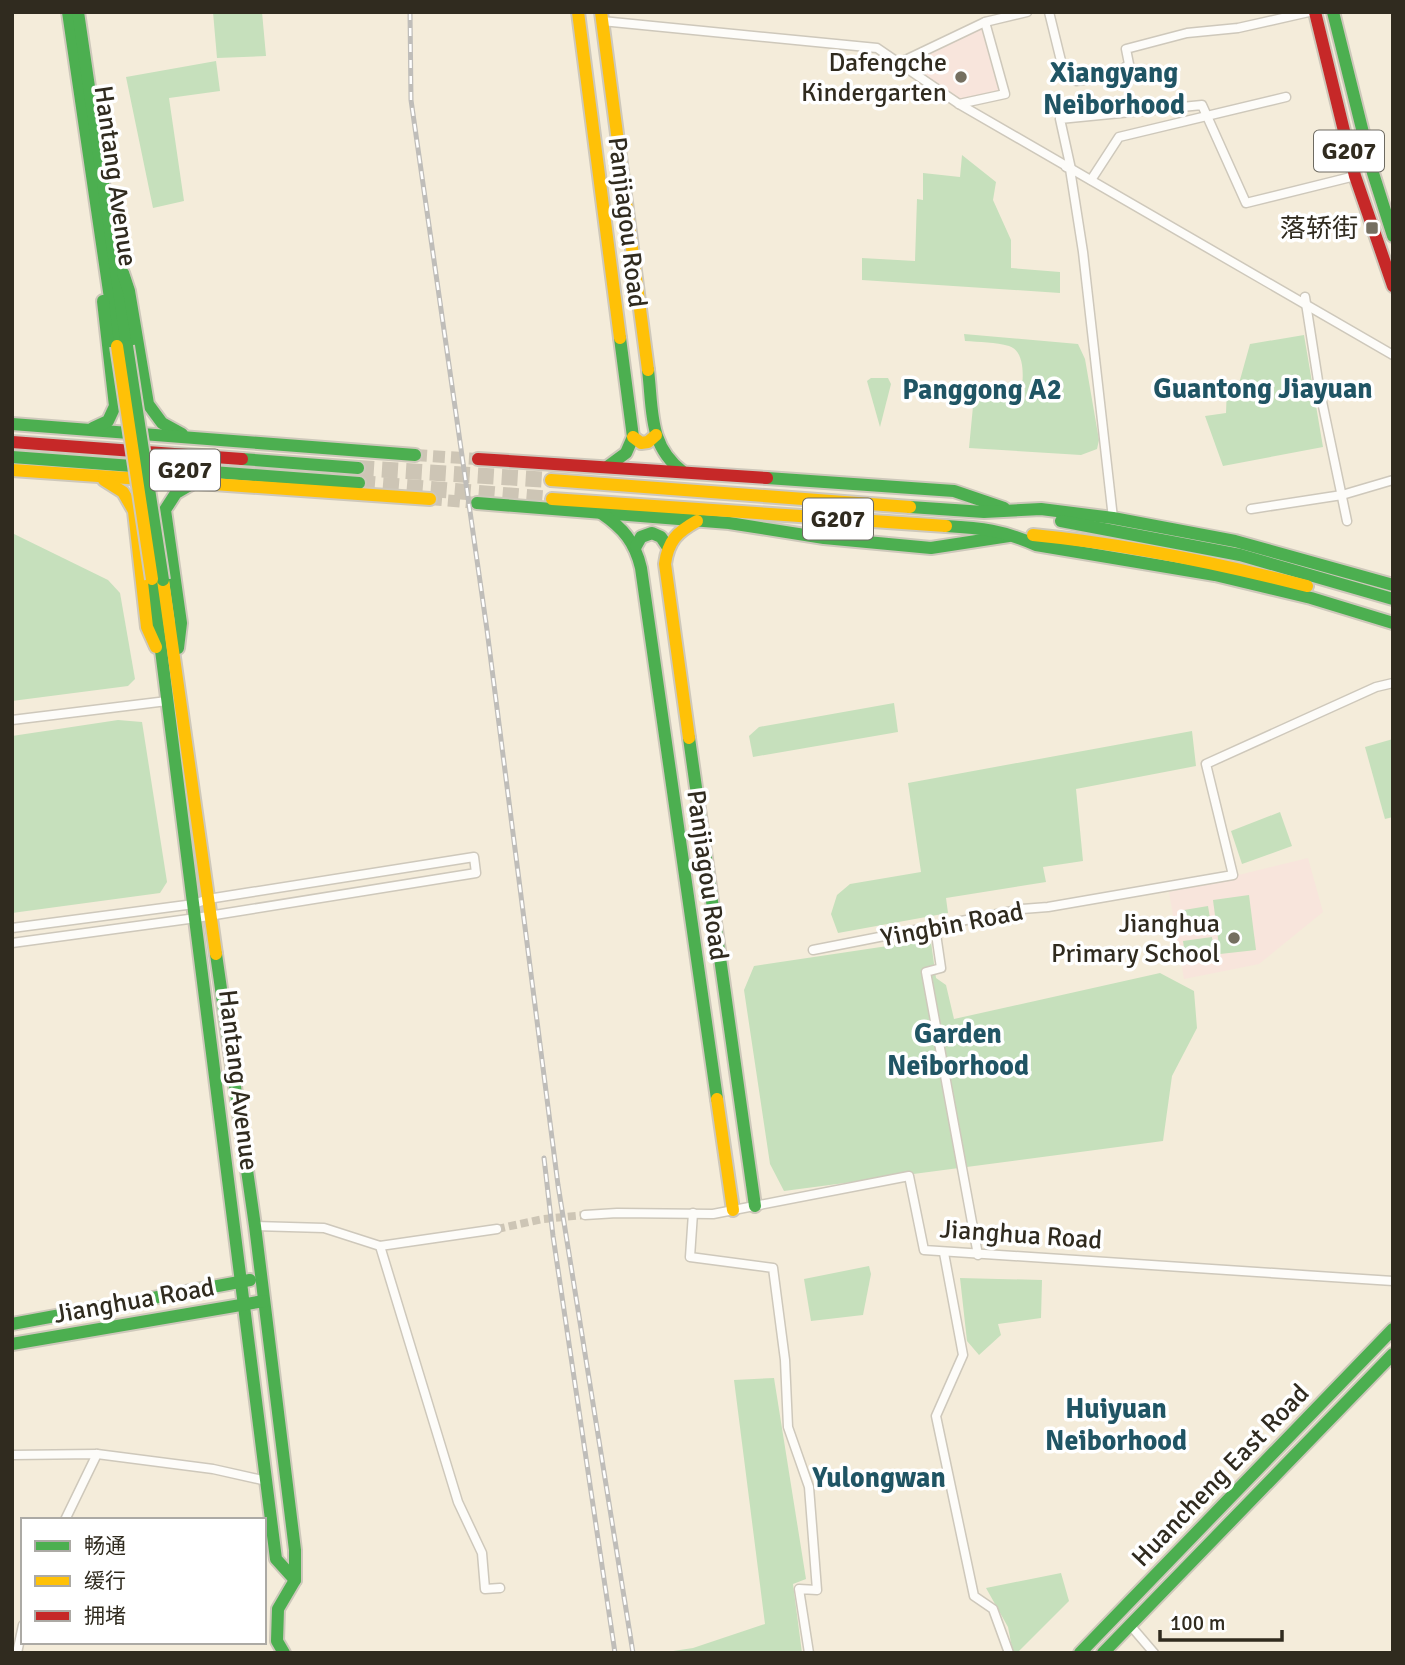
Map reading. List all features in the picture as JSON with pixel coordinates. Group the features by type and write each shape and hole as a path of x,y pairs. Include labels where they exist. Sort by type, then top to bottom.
{"main road":[{"name":"Hantang Avenue","path":"68,12 108,243"},
{"name":"Hantang Avenue","path":"78,12 122,346 169,666 211,915 255,1226 295,1550 295,1580"},
{"name":"Panjiagou Road","path":"578,12 633,438"},
{"name":"G207","path":"1315,12 1355,176 1392,280"},
{"name":"G207","path":"1332,12 1373,173 1393,236"},
{"name":"Panjiagou Road","path":"601,17 656,435 659,450 667,461 683,473"},
{"path":"108,243 102,294 115,406 119,414 130,420 139,419 145,414 148,404"},
{"path":"108,243 129,291 148,404 156,419 172,431 196,439"},
{"path":"88,430 103,426 110,420 115,406"},
{"path":"12,424 415,454"},
{"path":"607,467 626,453 633,438 640,443 648,442 656,435"},
{"name":"G207","path":"12,442 358,468"},
{"name":"G207","path":"12,457 359,484"},
{"path":"478,459 954,491 1011,511"},
{"path":"12,470 430,499"},
{"path":"90,475 113,483 130,498 134,511 147,626 169,666"},
{"path":"737,476 737,494"},
{"name":"G207","path":"551,480 984,512 1041,509 1113,518 1236,541 1393,585"},
{"path":"165,510 170,497 196,482"},
{"path":"134,511 135,501 147,490 157,493 163,499 181,623 169,666"},
{"name":"G207","path":"552,499 982,528 1011,534 1096,542 1237,568 1393,612"},
{"path":"477,503 729,523 824,538 930,548 1011,534"},
{"name":"G207","path":"1011,511 1240,555 1393,599"},
{"path":"601,513 621,526 636,546 640,537 652,533 661,537 667,546 675,532 697,521"},
{"name":"G207","path":"1011,534 1036,545 1239,580 1393,623"},
{"name":"Panjiagou Road","path":"636,546 733,1210"},
{"name":"Panjiagou Road","path":"667,546 665,564 755,1206"},
{"name":"Hantang Avenue","path":"169,666 167,701 276,1559 295,1580"},
{"name":"Jianghua Road","path":"12,1324 261,1279"},
{"name":"Jianghua Road","path":"12,1344 264,1301"},
{"name":"Huancheng East Road","path":"1080,1653 1393,1329"},
{"name":"Huancheng East Road","path":"1103,1653 1393,1354"},
{"path":"284,1653 277,1642 278,1609 295,1580"}],"street":[{"path":"899,63 985,22 1027,12"},
{"path":"1049,12 1063,69 1076,81 1116,75 1129,64 1126,49 1187,33 1238,28 1309,12"},
{"path":"601,17 877,48 959,104 1306,301 1393,355"},
{"path":"959,104 1005,94 985,22"},
{"path":"1091,180 1119,137 1286,97"},
{"path":"1071,169 1060,120 1202,105 1246,203 1355,176"},
{"path":"1061,163 1070,169 1081,240 1113,518"},
{"path":"1306,301 1319,387 1347,521"},
{"path":"1251,509 1342,495 1393,480"},
{"name":"Yingbin Road","path":"813,950 1022,909 1048,907 1233,875 1206,764 1377,687 1393,683"},
{"path":"12,720 167,701"},
{"path":"12,928 194,904 208,899 474,857 476,873 196,918 12,943"},
{"path":"935,926 941,968 926,972 978,1255"},
{"name":"Jianghua Road","path":"585,1215 713,1214 909,1176 924,1250 1393,1281"},
{"path":"693,1213 690,1257 773,1268 785,1360 788,1427 809,1487 817,1590 799,1589 809,1653"},
{"path":"255,1226 324,1228 380,1246 497,1228"},
{"path":"380,1246 458,1502 482,1553 485,1589 500,1588"},
{"path":"944,1252 963,1355 936,1416 974,1596 993,1609 1009,1653"},
{"path":"12,1455 97,1454 214,1469 267,1481"},
{"path":"66,1518 97,1454"},
{"path":"1130,1625 1154,1653"},
{"path":"17,1653 21,1634"}],"shaded area":[{"name":"Dafengche Kindergarten","path":"982,28 1000,91 959,100 906,62"},
{"name":"Jianghua Primary School","path":"1308,858 1323,912 1259,964 1184,979 1169,892"}],"green space":[{"path":"213,12 262,12 266,56 217,58"},
{"path":"216,61 220,91 169,98 184,201 153,208 126,77"},
{"path":"962,155 996,182 993,200 1011,240 1011,268 1060,272 1060,293 862,280 862,258 915,261 917,199 923,200 923,173 960,177"},
{"path":"964,334 1078,344 1085,359 1099,440 1097,449 1081,455 969,448 974,396 1019,402 1023,371 1019,355 1009,346 965,341"},
{"path":"1304,335 1323,447 1223,466 1205,416 1226,413 1227,386 1238,387 1250,344"},
{"path":"871,378 888,378 891,384 880,427 867,381"},
{"path":"12,533 108,580 120,593 135,679 128,686 12,701"},
{"path":"894,703 898,732 753,757 749,736 759,727"},
{"path":"118,720 142,722 167,882 160,893 12,913 12,736"},
{"path":"1192,731 1196,766 1076,789 1083,861 1043,867 1046,882 946,898 948,913 838,933 831,914 837,895 850,884 921,872 908,783"},
{"path":"1393,739 1393,817 1385,819 1365,747"},
{"path":"1280,812 1292,846 1242,864 1231,831"},
{"path":"1249,895 1256,950 1220,954 1213,900"},
{"path":"1208,906 1211,924 1181,929 1178,911"},
{"path":"1212,937 1215,956 1186,961 1183,941"},
{"path":"931,942 936,978 946,985 954,1019 1160,973 1194,991 1197,1028 1172,1076 1163,1141 784,1191 770,1164 744,990 754,966"},
{"path":"869,1266 871,1274 863,1315 811,1321 804,1279"},
{"path":"960,1278 1042,1280 1041,1318 998,1324 1001,1335 979,1355 967,1341"},
{"path":"774,1378 806,1579 793,1584 802,1653 660,1653 693,1648 765,1624 734,1380"},
{"path":"1061,1573 1069,1601 1017,1653 1013,1653 1008,1627 986,1588"}],"tunnel":[{"path":"415,455 478,459"},
{"path":"358,468 551,480"},
{"path":"359,483 552,499"},
{"path":"430,499 477,503"},
{"path":"497,1229 543,1219 585,1215"}],"railway":[{"path":"410,12 411,100 487,630 558,1185 633,1653"},
{"path":"544,1158 553,1236 615,1653"}],"traffic: fast":[{"path":"68,12 117,346"},
{"path":"78,12 127,346"},
{"path":"1333,12 1373,173 1393,236"},
{"path":"123,273 129,291 148,404 162,423 182,434"},
{"path":"93,428 108,421 115,406 103,301"},
{"path":"607,467 626,453 633,437 620,338"},
{"path":"127,346 163,580"},
{"path":"648,370 652,413 658,439 663,451 683,472"},
{"path":"12,424 415,455"},
{"path":"12,457 359,483"},
{"path":"242,459 358,468"},
{"path":"767,478 954,491 1004,508"},
{"path":"178,648 181,623 165,510 176,493 193,483"},
{"path":"477,503 729,523 824,538 931,548 1009,536"},
{"path":"910,507 984,512 1041,509 1113,518 1235,541 1393,585"},
{"path":"601,513 627,536 641,568 717,1099"},
{"path":"1061,521 1240,555 1393,599"},
{"path":"946,526 992,531 1036,545 1215,575 1311,598 1393,623"},
{"path":"636,546 641,537 652,533 661,537 667,546"},
{"path":"152,579 276,1559 295,1580"},
{"path":"689,738 755,1206"},
{"path":"216,954 255,1226 295,1550 295,1580 278,1609 277,1641 284,1653"},
{"path":"12,1324 250,1280"},
{"path":"12,1344 264,1301"},
{"path":"1080,1653 1393,1329"},
{"path":"1103,1653 1393,1354"}],"traffic: slow":[{"path":"578,12 620,338"},
{"path":"601,12 648,370"},
{"path":"117,346 152,579"},
{"path":"633,437 641,443 648,442 656,435"},
{"path":"12,470 430,499"},
{"path":"104,480 123,492 134,511 147,627 156,647"},
{"path":"551,480 910,507"},
{"path":"552,499 946,526"},
{"path":"689,738 665,564 668,549 675,538 697,521"},
{"path":"1033,535 1171,555 1307,586"},
{"path":"163,580 216,954"},
{"path":"717,1099 733,1210"}],"traffic: jam":[{"path":"1315,12 1355,176 1393,286"},
{"path":"12,442 242,459"},
{"path":"478,459 767,478"}],"place":[{"name":"Dafengche Kindergarten","path":"961,77"},
{"name":"落轿街","path":"1372,228"},
{"name":"Jianghua Primary School","path":"1234,938"}],"district":[{"name":"Xiangyang Neiborhood","path":"1114,88"},
{"name":"Guantong Jiayuan","path":"1263,388"},
{"name":"Panggong A2","path":"982,389"},
{"name":"Garden Neiborhood","path":"958,1049"},
{"name":"Huiyuan Neiborhood","path":"1116,1424"},
{"name":"Yulongwan","path":"879,1477"}]}
